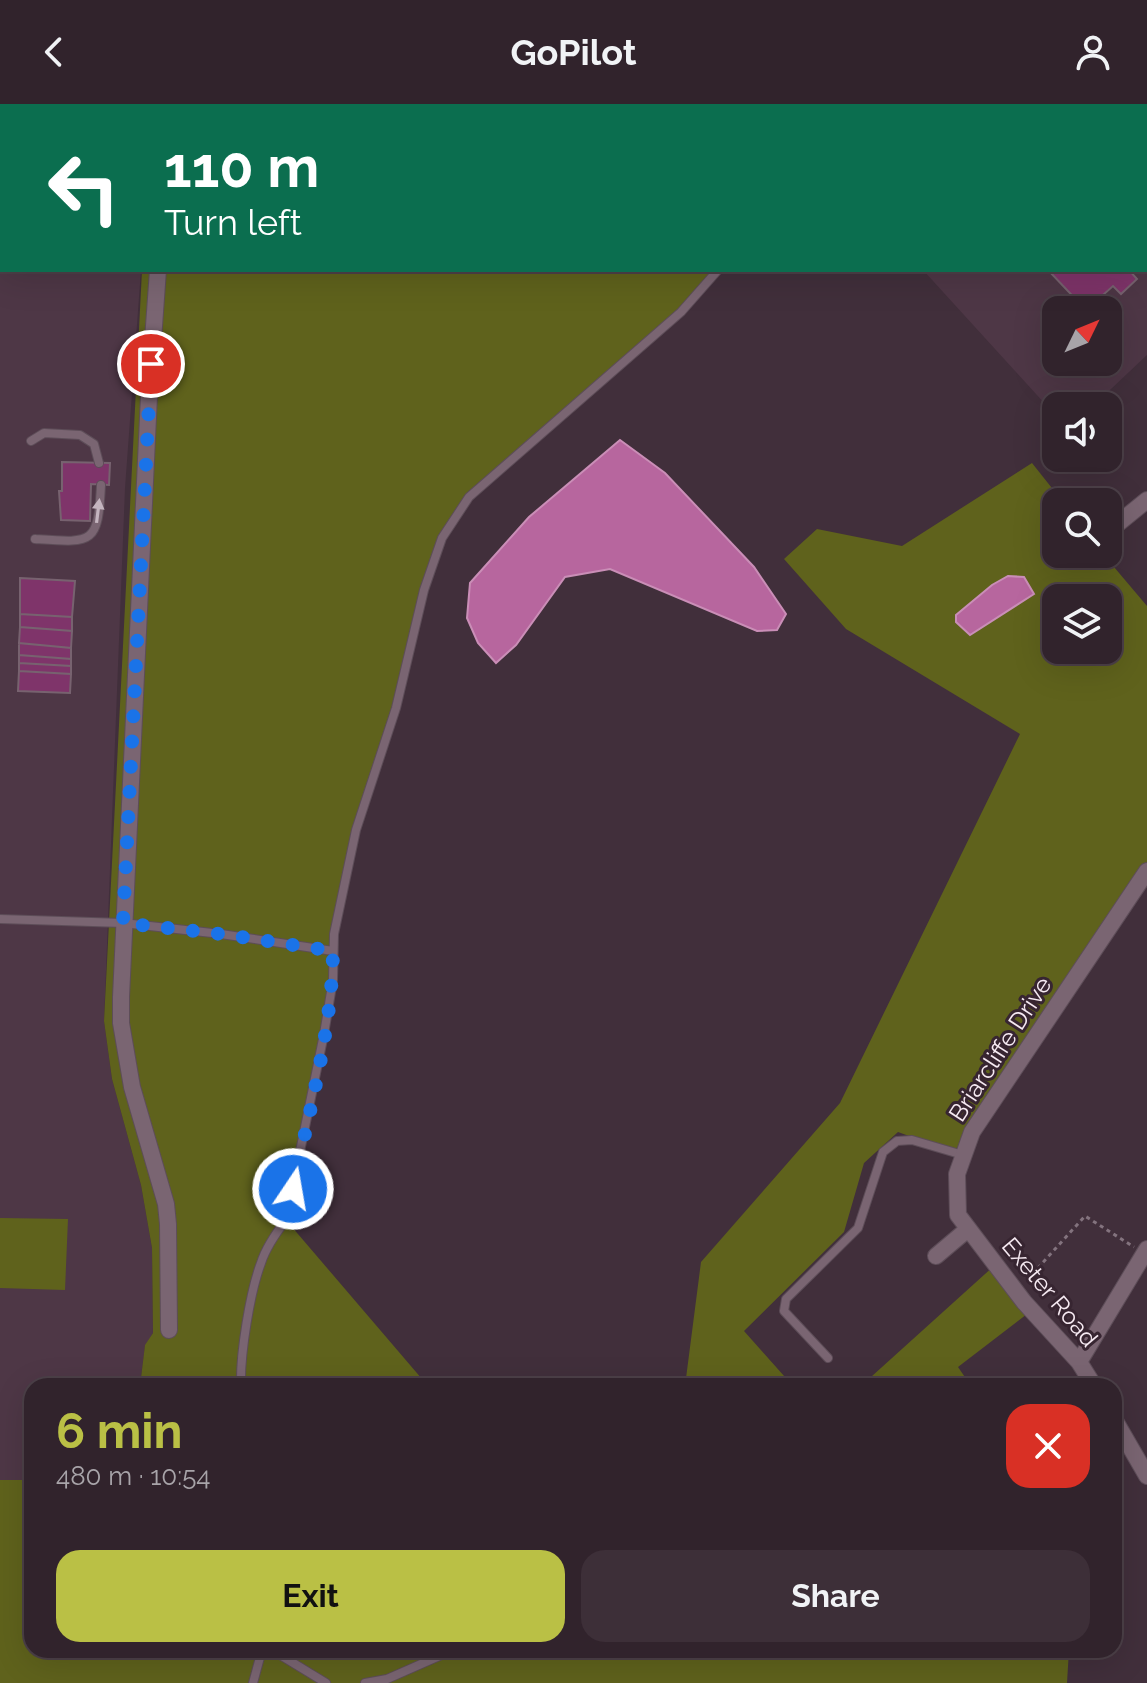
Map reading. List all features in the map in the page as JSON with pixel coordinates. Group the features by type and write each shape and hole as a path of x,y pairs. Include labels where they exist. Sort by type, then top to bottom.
{"street":[{"path":"158,272 149,396 121,997 123,1034 137,1109 166,1204 169,1330"},
{"path":"1122,520 1147,500"},
{"name":"Briarcliffe Drive","path":"968,1229 958,1215 957,1174 972,1132 1147,871"},
{"path":"936,1256 968,1229"},
{"name":"Exeter Road","path":"968,1229 1024,1302 1079,1362 1089,1378"},
{"path":"1079,1362 1141,1248"},
{"path":"1122,1433 1147,1476"}],"lane":[{"path":"241,1378 260,1263 286,1220 324,1034 333,980 334,934 356,830 396,708 424,590 442,538 469,497 681,312 716,272"},
{"path":"31,441 44,433 80,435 94,444 99,463"},
{"path":"35,539 77,542 87,538 96,529 101,485"},
{"path":"0,919 123,923 333,951"},
{"path":"828,1358 784,1311 786,1299 858,1228 883,1152 897,1141 912,1140 964,1156"},
{"path":"253,1683 260,1658"},
{"path":"284,1658 322,1683"},
{"path":"365,1683 387,1679 435,1658"}],"path":[{"path":"1027,1280 1085,1216 1141,1248"}],"shaded area":[{"path":"0,272 141,272 125,488 104,1021 112,1079 141,1185 152,1248 153,1333 145,1346 141,1378 24,1378 24,1482 0,1484"},
{"path":"142,272 716,272 681,312 468,497 442,538 396,708 356,830 334,934 333,980 286,1220 421,1378 141,1378 145,1345 153,1333 152,1248 141,1185 112,1079 104,1021"},
{"path":"925,272 1147,272 1147,355 1108,392 1042,392 1042,401"},
{"path":"620,440 665,473 754,567 786,614 777,630 757,631 610,569 565,577 516,645 496,663 478,643 467,618 470,583 529,517"},
{"path":"1032,463 1052,488 1042,488 1042,568 1115,568 1147,606 1147,871 964,1156 898,1132 864,1163 844,1232 744,1331 786,1378 686,1378 701,1262 840,1103 1020,734 846,629 784,559 817,529 902,546","holes":["992,585 1033,593 971,634 956,615"]},
{"path":"1008,576 1024,577 1034,594 970,635 956,622 956,615 992,585"},
{"path":"0,1218 68,1219 65,1290 0,1288"},
{"path":"995,1265 1031,1311 958,1367 966,1378 870,1378"},
{"path":"0,1480 24,1480 24,1658 1069,1658 1067,1683 0,1683"}],"building":[{"path":"1050,272 1131,272 1137,279 1121,294 1113,286 1102,296 1073,296"},
{"path":"62,462 110,463 109,485 91,484 90,521 61,520 59,491 62,491"},
{"path":"20,578 75,581 72,617 20,614"},
{"path":"20,614 72,617 72,631 20,627"},
{"path":"20,627 72,631 71,648 19,643"},
{"path":"19,643 71,648 71,659 19,655"},
{"path":"19,655 71,659 71,666 19,663"},
{"path":"19,663 71,666 71,674 19,671"},
{"path":"19,671 71,674 70,693 18,691"}],"route":[{"path":"151,364 123,923 333,951 333,980 324,1034 293,1189"}]}
